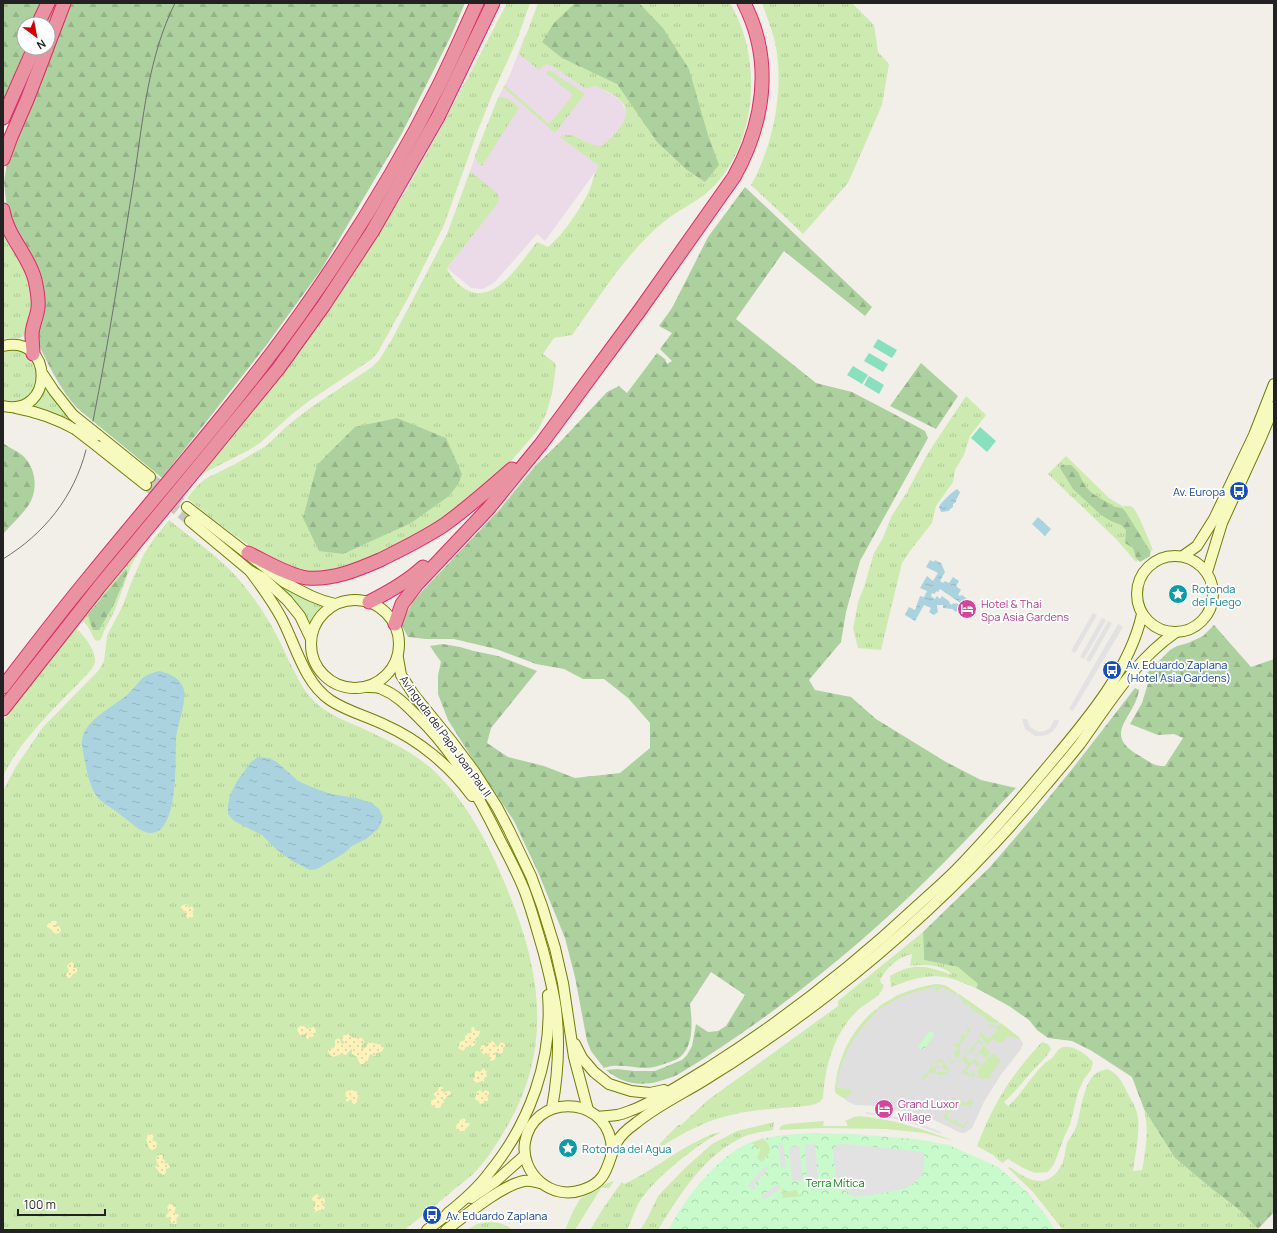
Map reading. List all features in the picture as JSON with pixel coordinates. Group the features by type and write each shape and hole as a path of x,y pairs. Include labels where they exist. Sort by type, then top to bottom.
{"highway":[{"path":"42,16 48,3"},
{"path":"47,16 52,3"},
{"path":"56,24 64,3"},
{"path":"3,686 77,592 266,361 299,316 359,226 387,180 438,86 477,3"},
{"path":"372,232 438,117 492,3"},
{"path":"3,709 90,599 278,369 324,305 396,198 419,160 502,3"},
{"path":"369,602 411,578 475,513 536,440 723,186 738,161 753,118 756,79 755,61 750,35 739,4"},
{"path":"395,624 402,604 417,584 488,509 541,444 640,310 734,177 746,154 754,133 762,90 761,57 758,40 739,4"},
{"path":"3,101 23,56"},
{"path":"3,118 30,56"},
{"path":"3,142 43,56"},
{"path":"3,159 44,56"},
{"path":"3,210 7,225 35,279 38,308 32,335 33,354"},
{"path":"248,553 296,576 320,578 347,573 403,549 431,533 469,506 512,469"}],"main road":[{"path":"5,345 18,345 26,348 33,354 40,364 42,373 42,383 32,400 24,405 14,407"},
{"path":"3,406 38,413 59,420 148,481 98,435 73,415 42,373"},
{"path":"1183,556 1197,546 1214,519 1254,435 1274,384"},
{"path":"1207,572 1222,523 1274,407"},
{"path":"187,507 284,582 320,601 335,604"},
{"name":"Avinguda del Papa Joan Pau II","path":"190,521 250,571 263,578 287,600 300,616 310,639"},
{"path":"1183,556 1193,560 1207,572 1212,582 1212,602 1208,614 1199,624 1188,630 1176,632 1163,630 1151,624 1142,614 1138,605 1137,594 1139,581 1146,569 1156,561 1162,558 1183,556"},
{"name":"Avinguda del Papa Joan Pau II","path":"250,571 276,609 306,671 320,690 330,700 386,725 430,753 467,789 491,821"},
{"path":"358,599 369,602 380,607 389,615 395,624 399,635 400,646 398,658 391,670 381,680 368,687 353,689 339,686 326,678 316,667 311,654 310,639 315,625 323,613 335,604 346,600 358,599"},
{"path":"568,1009 575,1044 582,1058 594,1072 610,1084 631,1091 650,1094 671,1088 730,1054 829,983 887,934 954,871 1012,809 1070,741 1104,695 1125,660 1138,631 1142,614"},
{"path":"611,1157 611,1142 607,1128 598,1117 588,1110 577,1106 564,1105 552,1108 540,1116 530,1127 525,1141 524,1156 527,1166 532,1175 540,1183 555,1191 567,1193 590,1187 606,1172 620,1137 638,1121 652,1111 702,1082 800,1017 873,959 917,920 960,879 1029,806 1077,748 1136,669 1164,640 1176,632"},
{"name":"Avinguda del Papa Joan Pau II","path":"398,658 401,675 414,695 474,771 500,813 522,855 542,906 555,948 568,1009 574,1057 588,1110"},
{"name":"Avinguda del Papa Joan Pau II","path":"368,687 381,688 397,697 426,725 452,756 472,785 491,821 524,891 535,921 553,989 559,1057 552,1108"},
{"name":"Avinguda del Papa Joan Pau II","path":"448,1213 464,1200 489,1173 511,1142 526,1114 539,1081 546,1049 549,1010 544,955"},
{"path":"598,1117 618,1115 640,1106 672,1091 697,1074"},
{"path":"427,1230 448,1213 496,1181 524,1156"},
{"path":"446,1230 476,1207 513,1184 525,1181 540,1183"}],"shaded area":[{"path":"525,35 595,86 620,100 641,141 614,146 545,241 537,234 495,282 483,289 471,288 447,268 456,257 477,177 470,171 498,98 510,75"},
{"path":"1093,613 1097,615 1075,653 1071,651"},
{"path":"1102,618 1106,620 1084,659 1080,657"},
{"path":"1108,621 1112,623 1090,662 1086,660"},
{"path":"1118,624 1123,627 1073,711 1069,709"},
{"path":"1022,719 1027,719 1030,727 1039,732 1050,728 1054,720 1059,720 1053,731 1047,735 1035,736 1025,729"},
{"path":"935,984 948,987 1019,1037 1023,1043 1021,1049 1000,1076 984,1102 972,1128 965,1133 961,1133 934,1120 903,1111 876,1106 855,1105 836,1093 837,1077 846,1047 866,1018 897,995"},
{"path":"866,1112 897,1117 923,1125 941,1132 941,1134 908,1122 866,1114"},
{"path":"779,1143 783,1143 786,1167 781,1168"},
{"path":"815,1144 818,1179 807,1180 805,1145"},
{"path":"846,1144 924,1152 922,1176 906,1188 856,1197 840,1188 836,1177 833,1150 837,1145"},
{"path":"799,1146 803,1180 792,1181 789,1147"},
{"path":"764,1168 769,1168 754,1185 756,1189 751,1189 748,1185"},
{"path":"778,1184 781,1188 764,1200 761,1196"}],"green space":[{"path":"3,3 465,3 451,36 401,135 321,270 265,347 162,478 77,408 60,386 39,345 38,338 41,308 9,217 4,182 7,163 18,128 3,121"},
{"path":"507,3 530,3 517,40 478,130 444,225 408,298 378,352 372,359 309,401 260,443 204,473 195,480 275,381 348,279 380,231 406,191 440,130"},
{"path":"538,3 730,3 740,24 747,47 751,72 751,97 747,121 740,145 729,166 715,185 700,198 663,222 627,259 572,335 554,338 543,354 555,363 556,366 552,394 546,414 538,430 491,483 413,541 340,572 307,575 262,555 210,517 187,498 205,479 266,446 287,426 310,408 372,367 379,360 391,341 447,234 470,171 497,193 499,198 498,203 447,268 452,277 465,289 476,293 487,292 497,287 515,270 537,242 548,247 554,242 572,220 590,189 599,166 560,137 563,135 571,135 590,144 602,146 618,131 625,119 626,112 624,106 620,100 611,94 595,86 586,89 554,67 546,64 539,70 519,54"},
{"path":"575,3 639,3 663,28 689,69 708,135 719,165 705,182 687,170 657,142 617,84 562,58 542,42 554,23"},
{"path":"762,3 852,3 874,25 878,52 889,64 882,105 848,183 803,234 751,185 759,170 771,136 775,118 779,82 776,47 772,30"},
{"path":"549,70 585,94 555,133 503,87 505,85 549,124 573,95 546,73"},
{"path":"501,97 513,102 519,108 482,166 478,163 475,156 498,98"},
{"path":"745,187 872,307 865,316 784,251 736,319 816,383 852,392 925,431 928,438 860,561 846,612 841,642 809,680 815,690 851,697 876,719 946,762 981,780 1016,788 911,895 851,949 803,988 754,1025 677,1075 658,1082 640,1084 623,1080 606,1070 617,1069 655,1071 682,1060 692,1046 696,1024 708,1032 718,1031 726,1026 745,995 711,972 690,1004 692,1023 691,1037 687,1049 678,1059 651,1068 614,1066 604,1068 591,1051 587,1041 575,977 565,938 538,872 514,821 448,720 438,694 438,675 441,662 430,646 443,644 460,647 498,656 537,671 491,728 487,743 508,757 544,766 575,778 620,773 650,748 650,723 628,698 604,679 583,679 564,669 536,664 496,649 454,639 426,639 408,637 402,626 406,614 414,600 500,509 536,465 607,392 619,386 627,393 657,353 665,359 667,364 672,361 660,349 672,333 659,326 672,308 708,237"},
{"path":"3,219 35,289 27,335 17,339 3,338"},
{"path":"878,339 897,350 892,358 873,347"},
{"path":"13,349 22,351 30,356 39,372 36,389 23,402 3,403 3,351"},
{"path":"869,353 888,364 883,372 864,361"},
{"path":"921,363 958,396 936,429 890,406"},
{"path":"853,366 868,375 862,384 847,375"},
{"path":"869,376 884,385 879,394 864,385"},
{"path":"46,382 125,460 261,569 325,606 312,620 310,626 279,588 140,475 30,406 36,401 44,390"},
{"path":"966,396 986,415 970,436 964,455 955,470 953,482 936,506 932,523 902,563 881,650 858,648 853,628 858,602 874,553 883,538 891,517 907,492 928,453"},
{"path":"397,418 446,438 462,474 459,483 449,496 411,523 343,554 319,551 303,518 317,465 355,427"},
{"path":"980,427 996,441 987,452 971,438"},
{"path":"3,443 20,453 27,460 33,472 35,486 34,493 28,506 3,534"},
{"path":"1066,456 1109,498 1122,506 1143,538 1139,559 1136,562 1117,540 1048,474"},
{"path":"1062,465 1071,465 1078,472 1085,486 1093,494 1115,507 1122,508 1132,518 1151,549 1150,556 1140,562 1136,558 1133,548 1125,543 1126,530 1121,525 1101,515 1073,489 1060,468"},
{"path":"1122,506 1131,506 1134,509 1153,550 1150,551"},
{"path":"169,520 218,559 233,573 247,590 272,626 302,685 310,697 318,705 337,717 381,737 407,751 431,768 444,781 456,795 485,841 501,874 520,923 529,954 535,984 537,1014 536,1045 529,1075 518,1105 499,1140 479,1168 404,1230 3,1230 3,791 15,768 43,727 99,670 104,661 107,636 123,605 144,554"},
{"path":"145,540 131,566 114,612 101,639 98,641 95,640 87,625 81,620"},
{"path":"126,569 127,574 113,606 99,630 93,630 88,614"},
{"path":"1214,625 1251,667 1274,659 1274,1212 1258,1229 1237,1208 1175,1158 1144,1109 1132,1077 1092,1051 1072,1041 1048,1038 1037,1030 1029,1020 1009,1006 976,988 978,984 958,967 924,960 923,932 990,867 1073,768 1135,688 1139,690 1132,709 1123,725 1121,733 1122,740 1128,748 1149,762 1158,766 1165,766 1183,738 1174,734 1158,735 1130,724 1142,703 1149,680 1144,676 1170,650 1203,636"},
{"path":"75,627 91,647 95,657 94,666 43,720 21,746 3,776 3,721"},
{"path":"923,932 924,960 958,967 978,984 976,988 960,981 937,976 930,976 903,982 891,987 890,976 914,967 935,969 952,975 948,971 938,967 927,965 910,966 912,954 907,955 893,963 880,980 884,985 878,995 858,1010 843,1029 832,1051 826,1074 823,1098 820,1102 813,1105 766,1109 726,1116 680,1135 648,1156 678,1125 681,1125 708,1100 838,1006 838,1001"},
{"path":"935,984 944,985 957,993 956,995 941,987 938,992 935,991 936,987 920,990 906,995 880,1009 878,1007 905,992"},
{"path":"959,994 999,1022 988,1022 969,1005 963,1004 963,1001 958,995"},
{"path":"876,1009 878,1011 856,1036 841,1066 837,1088 852,1089 845,1099 835,1092 841,1059 850,1040 861,1023"},
{"path":"1001,1023 1020,1038 1008,1036 1002,1042 998,1043 993,1039 988,1045 979,1035 982,1032 987,1039 989,1037 990,1038 996,1032 997,1028 991,1026 983,1030 991,1024 998,1027"},
{"path":"968,1027 971,1030 960,1045 960,1055 952,1064 947,1057 953,1062 957,1058 954,1055 955,1050 958,1051 958,1047 954,1047 955,1042 958,1044 962,1038 960,1036 961,1034 965,1036 968,1031 966,1030"},
{"path":"929,1032 933,1032 934,1035 924,1050 918,1047"},
{"path":"979,1039 990,1053 986,1058 980,1053 975,1059 981,1064 978,1067 973,1062 968,1068 966,1072 971,1075 971,1071 973,1073 975,1071 974,1077 960,1073 963,1073 962,1071 968,1066 963,1060 958,1062","holes":["979,1042 984,1046 974,1059 969,1063 966,1056 971,1051 973,1052 975,1049 974,1047"]},
{"path":"1042,1042 1048,1044 1051,1049 1044,1059 1004,1102 1008,1106 1018,1096 1040,1068 1061,1048 1071,1047 1083,1053 1093,1062 1091,1070 1084,1079 1078,1092 1070,1125 1054,1164 1048,1172 1035,1173 1008,1159 1002,1163 993,1155 977,1146 996,1103 1021,1066"},
{"path":"992,1053 1001,1060 988,1079 978,1078 978,1070"},
{"path":"941,1059 950,1070 944,1075 937,1075 937,1072 947,1072 947,1069 943,1069 942,1062 932,1063 932,1067 939,1066 939,1068 936,1068 936,1073 934,1074 930,1072 924,1080 922,1078 930,1069 931,1063"},
{"path":"1107,1069 1117,1075 1121,1081 1134,1104 1137,1114 1138,1137 1133,1171 1142,1170 1147,1132 1144,1109 1175,1158 1237,1208 1258,1229 1257,1230 1063,1230 1033,1192 1008,1168 1010,1167 1024,1177 1038,1181 1051,1178 1057,1172 1063,1162 1067,1143 1076,1127 1083,1097 1089,1082 1098,1072"},
{"path":"953,1098 966,1103 970,1099 973,1100 971,1110 971,1106 963,1106 953,1102 949,1108 952,1110 951,1112 949,1111 946,1117 954,1121 956,1119 956,1122 964,1126 967,1120 968,1121 963,1128 943,1118"},
{"path":"859,1116 884,1119 908,1125 954,1141 924,1133 886,1129 822,1128 779,1130 781,1126 786,1124 824,1121 823,1126 847,1126 845,1121"},
{"path":"774,1122 773,1130 745,1136 715,1155 683,1191 658,1230 640,1230 658,1196 685,1168 712,1144 737,1131"},
{"path":"721,1132 687,1154 653,1184 638,1204 627,1230 590,1230 622,1182 624,1184 633,1180 687,1147 708,1136"},
{"name":"Terra Mítica","path":"815,1133 916,1139 949,1145 998,1167 1027,1192 1048,1218 1055,1230 668,1230 675,1217 694,1190 717,1165 730,1154 743,1146 764,1138"},
{"path":"762,1139 766,1141 770,1148 769,1153 762,1162 757,1158 761,1149 751,1143"},
{"path":"614,1181 609,1188 601,1188 575,1230 565,1230 580,1199 602,1185"},
{"path":"782,1188 784,1192 797,1190 798,1195 803,1194 803,1196 783,1198"},
{"path":"495,1222 507,1226 513,1230 467,1230 477,1224"}],"sand":[{"path":"186,904 189,908 192,906 194,910 192,912 194,913 193,917 189,919 186,916 186,911 182,911 181,907"},
{"path":"51,921 57,922 55,927 59,926 61,930 59,933 54,934 52,930 47,927"},
{"path":"71,962 74,963 73,968 77,968 77,972 68,978 66,975 69,971 67,966"},
{"path":"304,1026 307,1029 314,1027 316,1031 314,1036 308,1039 306,1038 306,1034 300,1035 297,1030 298,1027"},
{"path":"474,1026 475,1031 479,1029 480,1032 478,1037 474,1039 476,1041 474,1046 466,1047 463,1051 458,1048 460,1042 465,1040 465,1036 468,1033 472,1033 471,1028"},
{"path":"348,1034 353,1038 362,1038 364,1041 361,1047 362,1049 365,1048 369,1042 382,1045 384,1048 381,1052 376,1053 375,1056 370,1054 367,1062 363,1064 360,1064 357,1057 352,1054 352,1049 346,1055 341,1054 333,1057 329,1054 328,1050 335,1047 335,1040 339,1038 343,1044 345,1042 342,1040 342,1037"},
{"path":"491,1041 498,1047 501,1042 505,1044 505,1046 503,1048 503,1052 501,1054 496,1052 496,1058 491,1061 489,1058 490,1054 489,1053 486,1055 482,1053 480,1049 482,1045 488,1046 489,1042"},
{"path":"483,1069 487,1071 487,1077 484,1078 484,1082 475,1083 473,1080 475,1077 475,1072 480,1072"},
{"path":"439,1087 443,1087 443,1093 450,1091 451,1094 446,1097 446,1099 443,1099 444,1102 441,1107 436,1108 433,1107 430,1102 437,1098 433,1094 438,1091"},
{"path":"353,1090 359,1094 355,1104 353,1104 351,1099 347,1102 345,1099 345,1093"},
{"path":"480,1090 483,1093 485,1090 489,1092 489,1094 487,1096 488,1101 486,1102 484,1100 484,1103 480,1104 475,1098 477,1092"},
{"path":"464,1118 466,1123 470,1124 469,1126 465,1131 457,1131 456,1126 460,1120"},
{"path":"149,1134 152,1134 154,1137 152,1141 157,1143 156,1148 152,1150 149,1148 147,1141"},
{"path":"162,1154 162,1158 165,1161 164,1164 167,1163 170,1167 166,1169 166,1174 163,1175 155,1167 158,1164 156,1160 157,1156"},
{"path":"317,1194 319,1196 319,1200 323,1197 325,1200 325,1202 321,1205 325,1208 322,1211 319,1210 315,1212 313,1210 316,1203 312,1200 312,1198"},
{"path":"169,1204 176,1207 174,1214 179,1215 176,1219 176,1224 173,1224 170,1217 167,1218 166,1216 169,1211 167,1207"}],"water":[{"path":"957,489 960,492 956,502 953,504 953,507 949,511 941,512 939,507 940,505"},
{"path":"1038,517 1051,529 1045,536 1032,524"},
{"path":"930,560 934,562 935,560 941,563 945,572 940,581 943,583 945,581 949,583 953,577 959,581 956,586 961,590 958,595 962,595 966,598 962,604 940,589 934,594 932,593 931,596 935,599 937,596 940,599 942,596 952,605 953,603 956,603 961,606 956,612 952,609 943,608 943,605 937,605 938,612 934,615 929,612 931,608 924,605 915,621 905,615 909,607 915,610 920,596 924,597 927,591 920,588 927,576 933,581 938,573 926,567"},
{"path":"159,671 167,673 177,679 184,690 185,695 176,735 174,794 171,809 166,822 159,830 150,833 139,829 100,800 97,796 92,789 89,780 82,740 88,726 94,720 128,694 144,677"},
{"path":"258,757 269,758 277,762 298,781 314,788 331,794 356,798 372,803 379,809 383,817 378,829 366,839 352,846 343,854 317,869 310,870 292,861 276,849 262,835 234,821 228,814 230,795 237,781 251,762"}],"tunnel":[{"path":"150,477 187,507"},
{"path":"146,485 190,521"}],"tram line":[{"path":"93,421 115,300 148,89 158,45 175,3"},
{"path":"3,559 32,538 55,513 74,483 86,450"}],"place":[{"name":"Av. Europa","path":"1239,491"},
{"name":"Rotonda del Fuego","path":"1178,594"},
{"name":"Hotel & Thai Spa Asia Gardens","path":"967,609"},
{"name":"Av. Eduardo Zaplana (Hotel Asia Gardens)","path":"1112,670"},
{"name":"Grand Luxor Village","path":"884,1109"},
{"name":"Rotonda del Agua","path":"568,1148"},
{"name":"Av. Eduardo Zaplana","path":"432,1215"}]}
